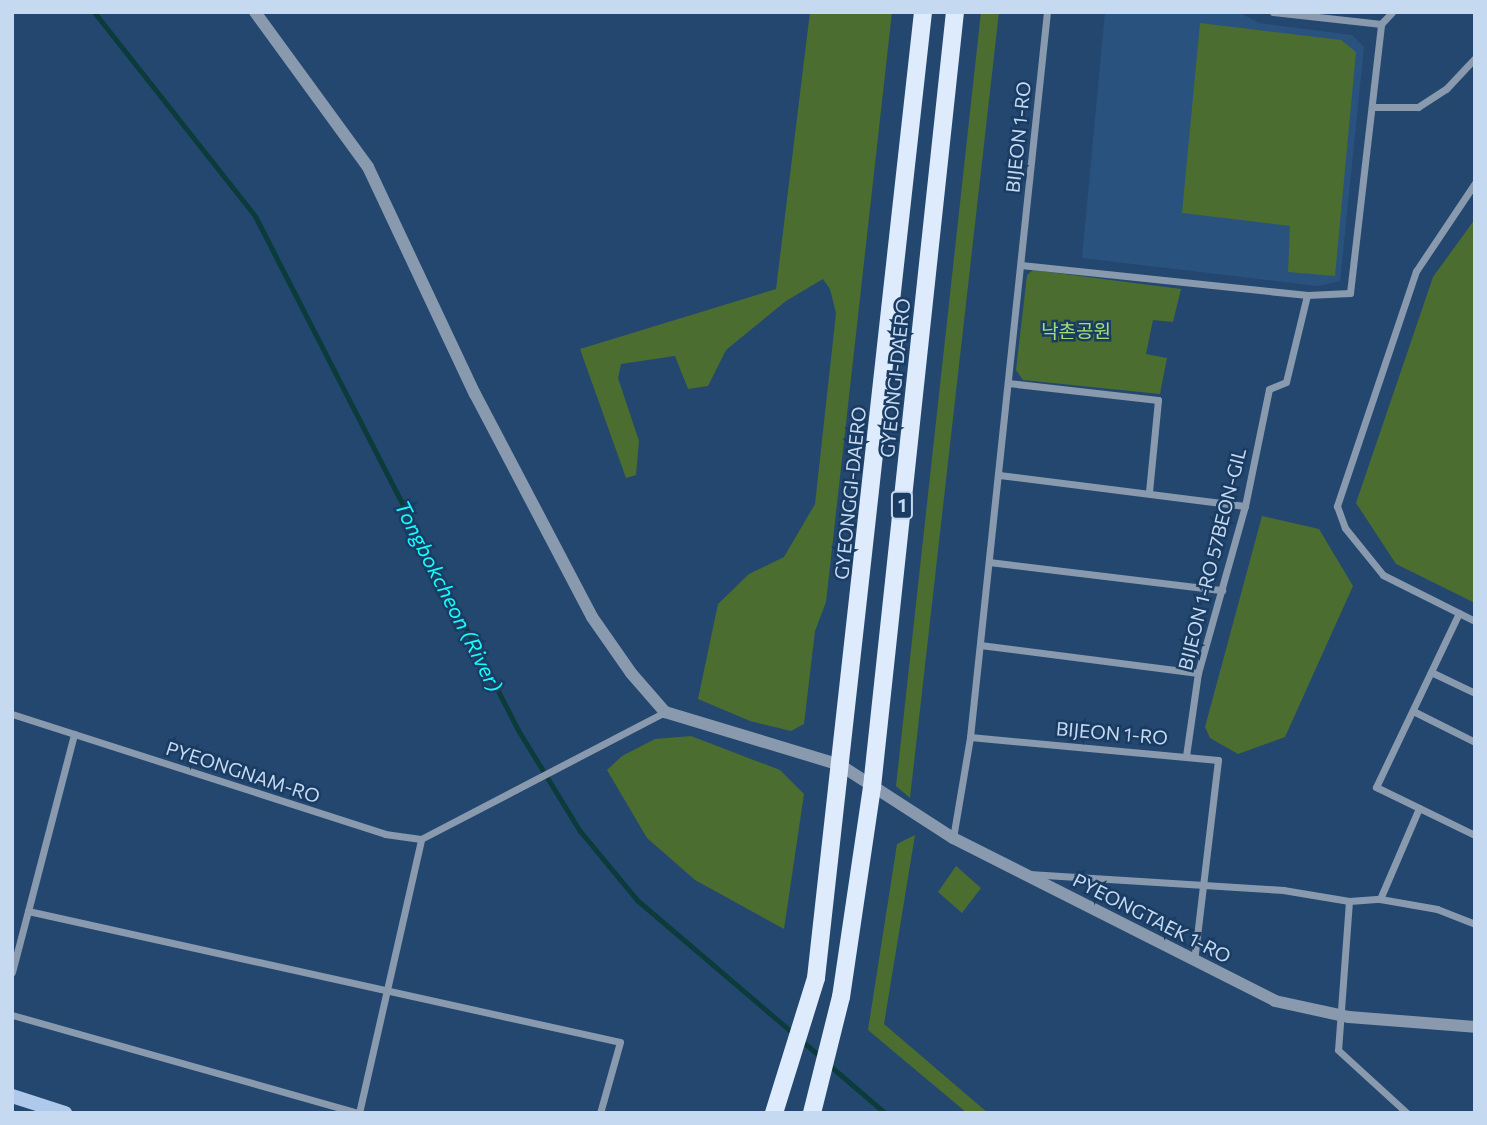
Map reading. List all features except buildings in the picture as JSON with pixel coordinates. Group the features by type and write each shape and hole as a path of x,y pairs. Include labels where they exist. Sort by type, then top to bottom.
{"main road":[{"name":"GYEONGGI-DAERO","path":"774,1113 816,978 923,12"},
{"name":"GYEONGI-DAERO","path":"811,1113 841,997 872,787 955,12"},
{"path":"12,1096 65,1113"}],"street":[{"path":"12,1015 359,1113 421,839 665,712 631,673 592,617 475,394 368,167 255,12"},
{"name":"BIJEON 1-RO","path":"1047,12 970,737 1218,760 1205,884"},
{"path":"1273,12 1381,24"},
{"path":"1021,265 1307,295 1350,293 1374,107 1381,24 1392,12"},
{"path":"1374,107 1418,107 1446,89 1475,58"},
{"path":"1475,183 1416,271 1337,506 1345,528 1383,575 1475,621"},
{"name":"BIJEON 1-RO 57BEON-GIL","path":"1186,756 1198,673 1245,506 1269,388 1286,382 1307,295"},
{"path":"1008,383 1158,400 1149,492"},
{"path":"999,475 1245,506"},
{"path":"989,562 1222,590"},
{"path":"1459,613 1376,787 1475,835"},
{"path":"980,645 1198,673"},
{"path":"1431,672 1475,693"},
{"path":"1413,711 1475,742"},
{"name":"PYEONGTAEK 1-RO","path":"665,712 840,765 953,838 1275,1001 1339,1014 1475,1027"},
{"name":"PYEONGNAM-RO","path":"12,714 385,834 421,839"},
{"path":"12,972 74,734"},
{"path":"953,838 970,737"},
{"path":"1380,899 1419,808"},
{"path":"1021,873 1205,884 1349,901 1380,899 1437,909 1475,924"},
{"path":"1194,962 1205,884"},
{"path":"1349,901 1338,1050 1407,1113"},
{"path":"28,911 385,993 620,1042 600,1113"}],"shaded area":[{"path":"1105,12 1238,12 1259,23 1352,35 1364,47 1340,281 1318,286 1082,258"}],"green space":[{"path":"810,12 892,12 826,602 815,631 804,724 791,731 750,721 698,699 718,604 749,574 784,557 815,504 836,313 830,289 823,279 786,301 726,350 708,386 688,389 675,356 621,364 618,378 639,441 636,475 626,478 580,349 776,289"},
{"path":"981,12 999,12 910,798 896,786"},
{"path":"1200,23 1341,40 1356,52 1335,276 1288,272 1290,226 1182,213"},
{"path":"1475,219 1475,603 1396,564 1356,503 1433,277"},
{"name":"낙촌공원","path":"1033,270 1181,289 1173,322 1153,320 1146,354 1167,358 1160,394 1023,380 1016,370 1027,275"},
{"path":"1262,516 1319,529 1353,586 1285,737 1238,754 1210,738 1205,727"},
{"path":"691,736 780,770 804,794 784,929 695,880 647,838 607,770 622,756 655,739"},
{"path":"915,835 884,1024 988,1113 967,1113 868,1030 897,844"},
{"path":"956,866 981,888 962,913 938,892"}],"waterway":[{"name":"Tongbokcheon (River)","path":"94,12 255,216 518,730 580,831 637,900 822,1058"},
{"name":"Tongbokcheon (River)","path":"829,1065 885,1113"}]}
